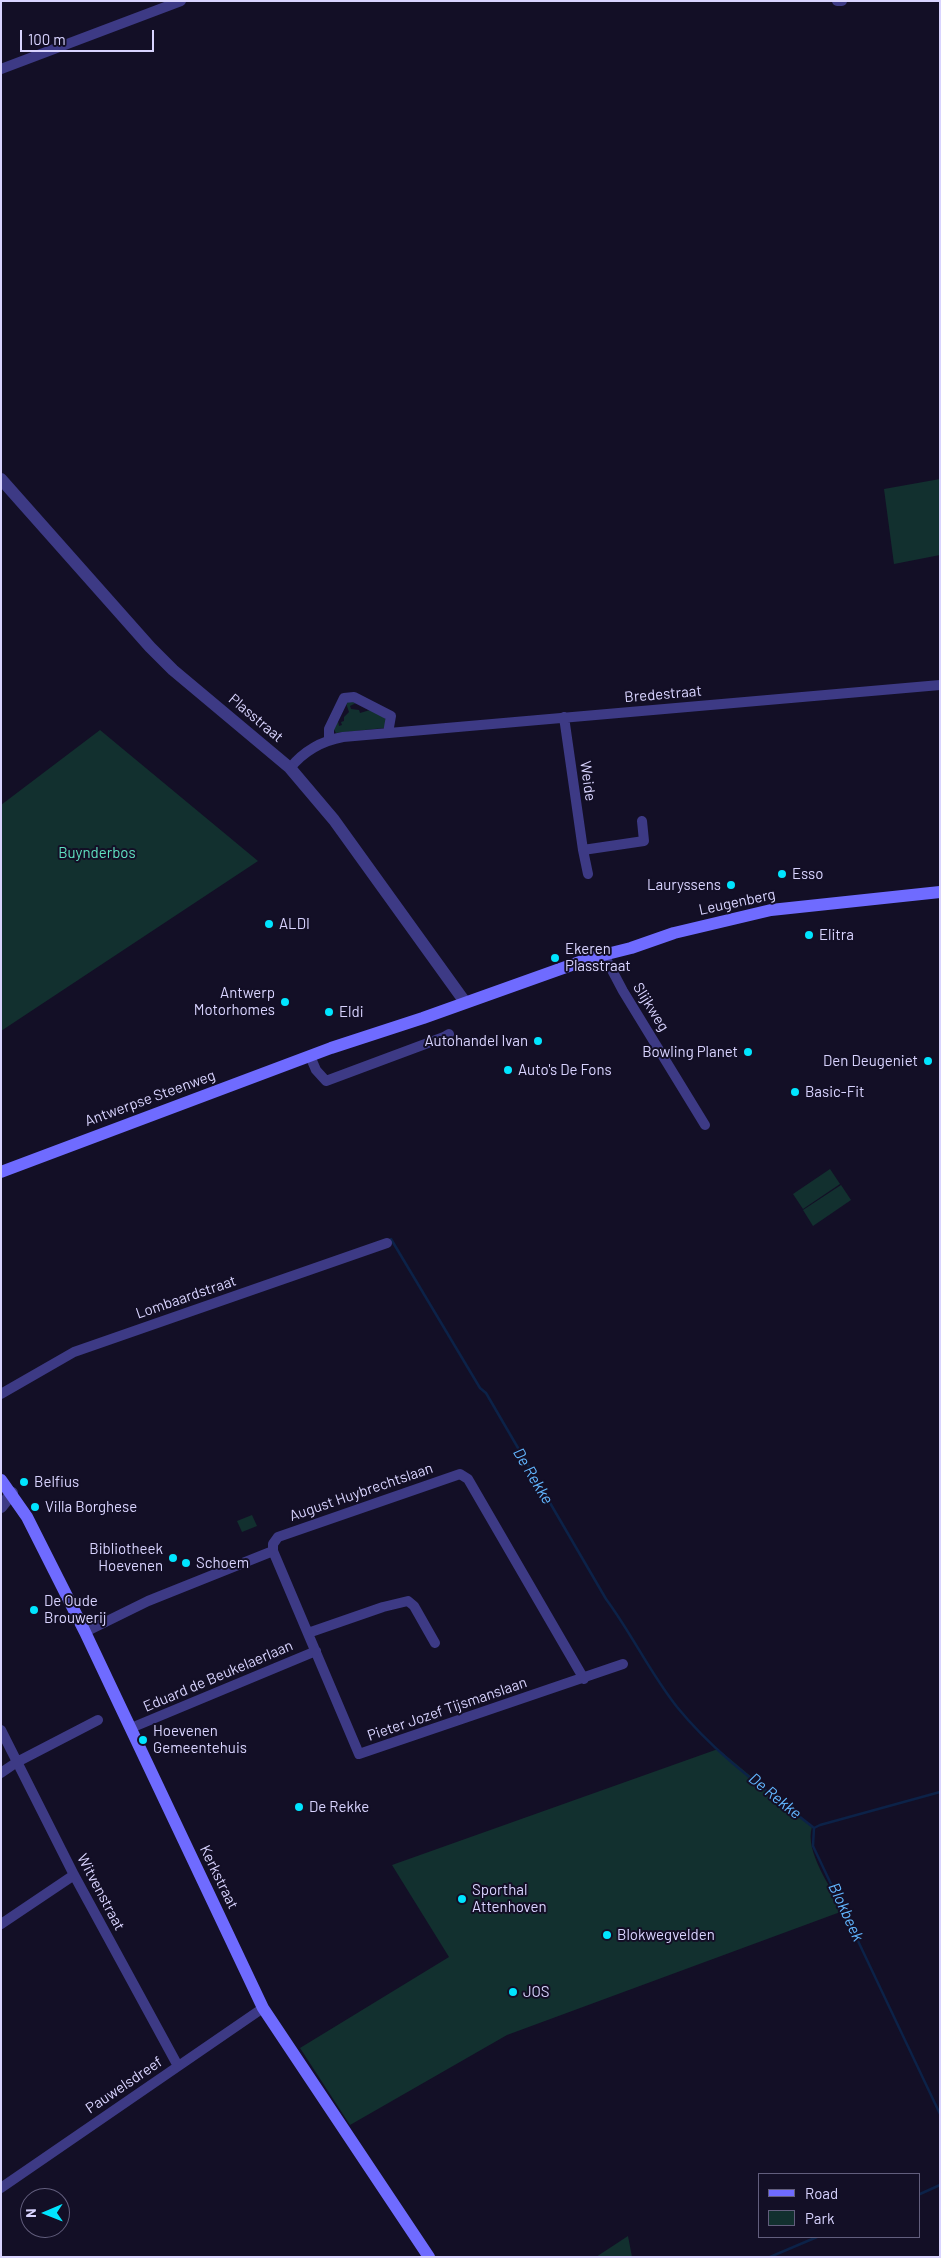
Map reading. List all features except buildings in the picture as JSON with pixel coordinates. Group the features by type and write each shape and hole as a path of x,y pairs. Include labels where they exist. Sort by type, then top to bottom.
{"main road":[{"name":"Leugenberg","path":"465,1002 520,982 674,933 746,915 817,904 940,892"},
{"name":"Antwerpse Steenweg","path":"1,1172 310,1056 465,1002"},
{"name":"Kerkstraat","path":"1,1480 27,1517 85,1632 263,2008 429,2257"}],"street":[{"path":"1,69 181,1"},
{"name":"Plasstraat","path":"1,479 150,648 290,768 334,820 465,1002"},
{"name":"Bredestraat","path":"290,768 298,758 313,747 329,739 940,685"},
{"path":"329,739 329,729 344,698 354,697 391,716 388,733"},
{"name":"Weide","path":"564,717 588,874"},
{"path":"583,850 644,842 642,821"},
{"name":"Slijkweg","path":"604,955 623,991 705,1125"},
{"path":"310,1056 316,1070 326,1081 449,1034"},
{"name":"Lombaardstraat","path":"1,1394 74,1352 387,1243"},
{"name":"August Huybrechtslaan","path":"85,1632 148,1601 273,1551 273,1544 278,1537 460,1474 468,1479 584,1679"},
{"path":"1,1508 12,1494"},
{"name":"Pieter Jozef Tijsmanslaan","path":"273,1551 359,1754 584,1679 623,1664"},
{"name":"Eduard de Beukelaerlaan","path":"308,1633 383,1607 408,1602 414,1606 435,1643"},
{"name":"Eduard de Beukelaerlaan","path":"131,1728 316,1651"},
{"path":"1,1773 17,1762 98,1720"},
{"name":"Witvenstraat","path":"1,1730 74,1875 178,2066"},
{"path":"1,1924 74,1875"},
{"name":"Pauwelsdreef","path":"1,2188 263,2008"}],"green space":[{"path":"940,479 940,555 894,564 884,489"},
{"path":"351,701 356,703 350,706 351,709 359,710 360,713 370,710 385,717 387,722 384,728 336,733 333,728 338,721 339,726 342,725 341,722 344,721 344,717 349,712 346,703"},
{"name":"Buynderbos","path":"100,730 258,861 1,1031 1,805"},
{"path":"830,1169 840,1184 803,1209 793,1194"},
{"path":"841,1185 851,1200 813,1226 803,1210"},
{"path":"252,1515 257,1526 242,1532 237,1521"},
{"name":"Blokwegvelden","path":"718,1749 812,1827 811,1837 815,1858 843,1911 507,2035 350,2125 300,2048 449,1957 392,1865"},
{"path":"628,2236 632,2257 596,2257"}],"waterway":[{"name":"De Rekke","path":"391,1239 480,1388 486,1393 606,1599 667,1694 708,1741 760,1786 814,1828"},
{"name":"Blokbeek","path":"940,1792 820,1825 814,1828 813,1846 940,2114"},
{"name":"Blokbeek","path":"921,2194 940,2185"},
{"name":"Blokbeek","path":"770,2257 815,2238"}],"place":[{"name":"Esso","path":"782,874"},
{"name":"Lauryssens","path":"731,885"},
{"name":"ALDI","path":"269,924"},
{"name":"Elitra","path":"809,935"},
{"name":"Ekeren Plasstraat","path":"555,958"},
{"name":"Antwerp Motorhomes","path":"285,1002"},
{"name":"Eldi","path":"329,1012"},
{"name":"Autohandel Ivan","path":"538,1041"},
{"name":"Bowling Planet","path":"748,1052"},
{"name":"Den Deugeniet","path":"928,1061"},
{"name":"Auto's De Fons","path":"508,1070"},
{"name":"Basic-Fit","path":"795,1092"},
{"name":"Belfius","path":"24,1482"},
{"name":"Villa Borghese","path":"35,1507"},
{"name":"Bibliotheek Hoevenen","path":"173,1558"},
{"name":"Schoem","path":"186,1563"},
{"name":"De Oude Brouwerij","path":"34,1610"},
{"name":"Hoevenen Gemeentehuis","path":"143,1740"},
{"name":"De Rekke","path":"299,1807"},
{"name":"Sporthal Attenhoven","path":"462,1899"},
{"name":"Blokwegvelden","path":"607,1935"},
{"name":"JOS","path":"513,1992"}]}
